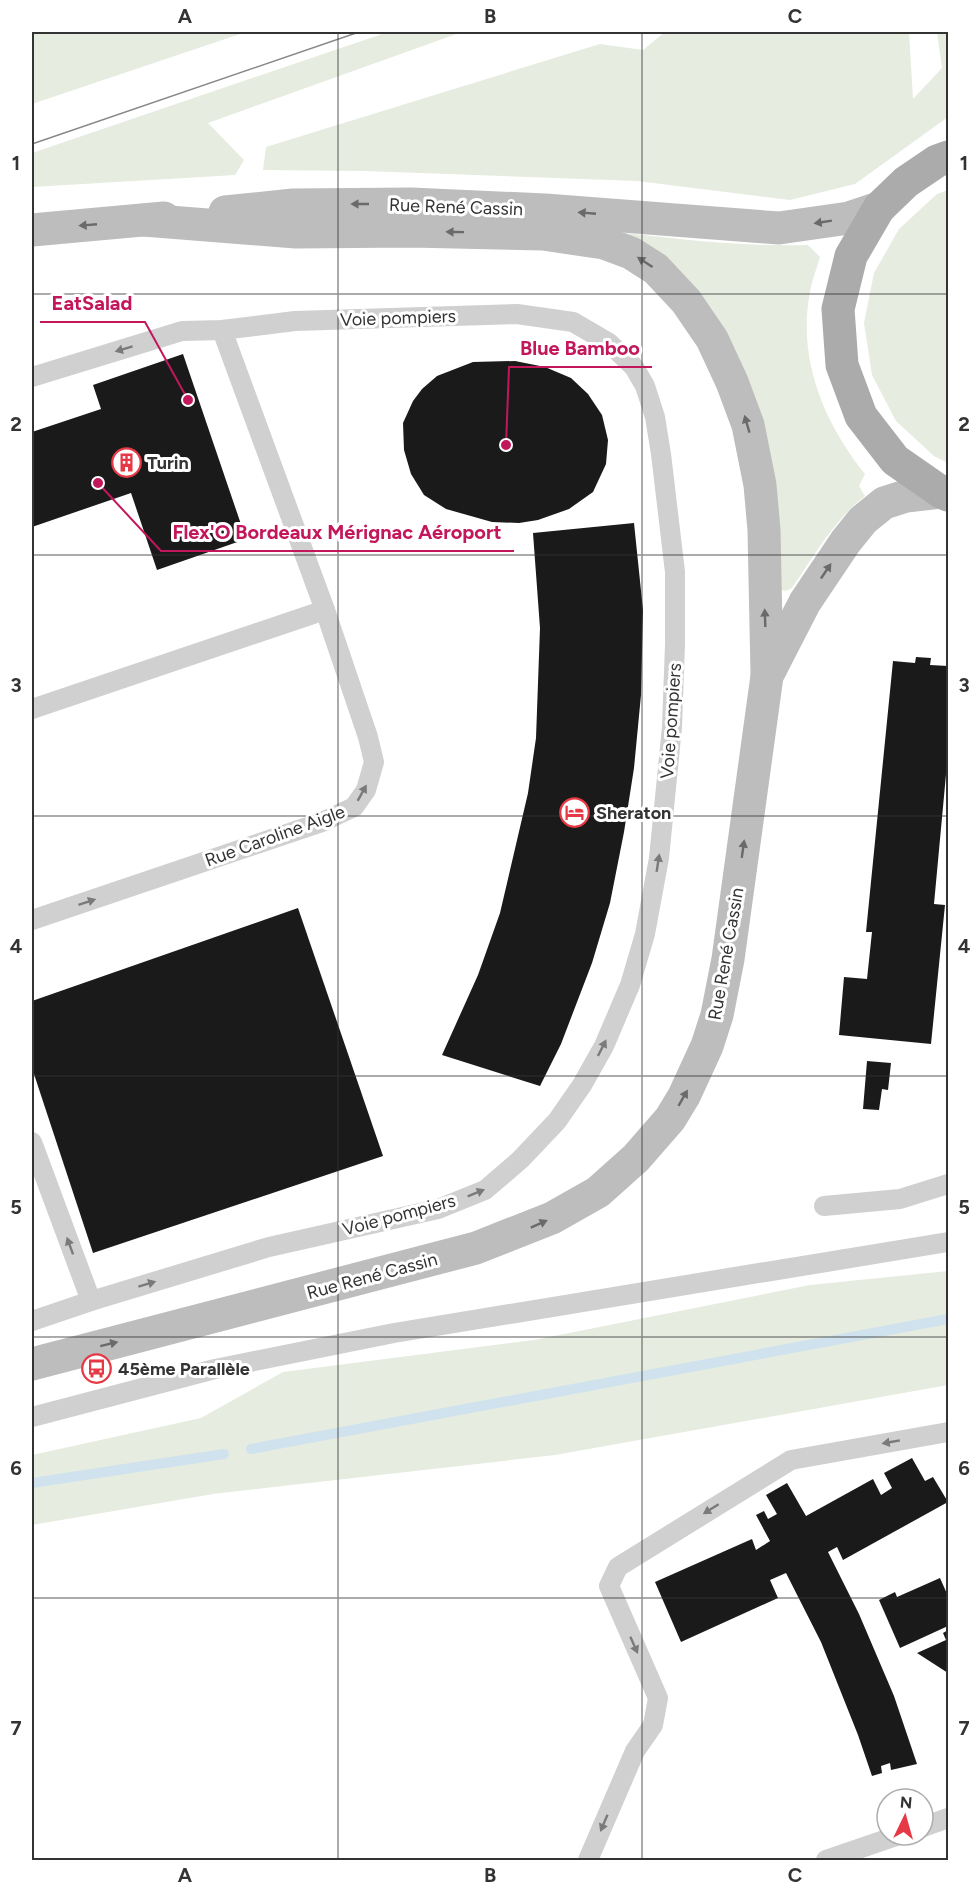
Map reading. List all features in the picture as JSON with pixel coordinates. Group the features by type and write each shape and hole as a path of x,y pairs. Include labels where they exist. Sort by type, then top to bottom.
{"main road":[{"path":"944,494 895,460 861,416 842,364 838,309 851,256 879,208 906,182 937,161 948,157"}],"street":[{"name":"Rue René Cassin","path":"32,230 293,205 411,204 545,210 779,228 849,218 879,208"},
{"path":"144,220 296,232 411,231 543,234 604,243 631,253 656,269 686,301 712,339 732,382 748,425 760,485 763,519 767,676"},
{"name":"Rue René Cassin","path":"32,1364 476,1248 552,1218 598,1192 636,1158 670,1119 684,1096 707,1046 717,1015 728,959 767,676 805,602 863,520 884,503 906,496 944,494"}],"lane":[{"name":"Voie pompiers","path":"91,1301 269,1247 438,1209 485,1190 520,1160 557,1121 582,1085 604,1046 630,985 645,934 659,858 672,727 675,572 655,417 645,386 634,368 609,343 573,322 517,314 295,321 222,330"},
{"path":"32,377 182,331 222,330"},
{"name":"Rue Caroline Aigle","path":"32,920 322,822 354,807 366,790 374,762 368,736 325,610 222,330"},
{"path":"32,709 325,610"},
{"path":"32,1142 91,1301 32,1321"},
{"path":"824,1206 900,1199 948,1184"},
{"path":"32,1417 215,1369 394,1333 948,1242"},
{"path":"588,1860 635,1751 652,1725 658,1698 609,1586 618,1567 791,1460 948,1432"},
{"path":"826,1860 875,1843"}],"shaded area":[{"path":"32,32 246,32 32,104"},
{"path":"388,32 462,32 208,123 244,160 235,175 32,187 32,153"},
{"path":"665,32 909,32 913,99 942,68 937,32 948,32 948,117 855,184 790,200 637,181 365,171 263,170 266,147 600,44 643,50"},
{"path":"948,190 948,463 934,456 896,421 872,375 864,323 874,273 899,229 937,194"},
{"path":"600,230 730,243 808,245 820,257 811,288 807,317 807,342 811,366 826,412 850,454 865,474 859,486 865,496 834,527 792,588 786,591 777,589 729,348"},
{"path":"948,1271 948,1385 555,1455 213,1494 32,1525 32,1455 201,1418 283,1372 534,1340 810,1285"}],"building":[{"name":"Turin","path":"183,354 246,539 157,570 131,493 32,527 32,432 101,409 93,385"},
{"path":"515,361 545,367 571,378 588,394 602,415 608,440 606,464 593,492 569,509 538,520 519,523 492,522 446,509 424,495 411,474 404,450 403,423 413,401 422,389 437,376 473,362"},
{"name":"Sheraton","path":"634,523 643,610 641,695 634,768 624,832 610,903 592,963 561,1044 540,1086 442,1055 478,975 500,913 528,793 536,738 540,628 533,533"},
{"path":"916,657 931,658 930,665 948,666 948,753 934,904 945,905 931,1044 839,1035 844,977 867,979 872,932 866,932 893,661 915,663"},
{"path":"298,908 383,1156 93,1253 32,1068 32,1001"},
{"path":"867,1061 891,1063 888,1090 882,1089 879,1110 863,1109"},
{"path":"912,1458 925,1481 933,1477 948,1502 843,1560 837,1547 828,1552 859,1614 894,1696 917,1764 891,1770 890,1763 881,1766 882,1773 872,1776 821,1642 786,1573 770,1580 778,1598 681,1642 655,1582 752,1539 756,1550 770,1541 756,1515 764,1511 768,1519 777,1514 766,1495 787,1483 806,1516 873,1479 881,1495 892,1488 884,1473"},
{"path":"940,1578 948,1596 948,1626 900,1648 879,1600 895,1592 897,1597"},
{"path":"948,1630 948,1673 917,1653 946,1640 943,1633"}],"waterway":[{"path":"251,1449 948,1319"},
{"path":"32,1483 224,1454"}],"tram line":[{"path":"32,144 359,32"}],"place":[{"name":"EatSalad","path":"188,400"},
{"name":"Blue Bamboo","path":"506,445"},
{"name":"Turin","path":"126,463"},
{"name":"Flex'O Bordeaux Mérignac Aéroport","path":"98,483"},
{"name":"Sheraton","path":"575,813"},
{"name":"45ème Parallèle","path":"97,1369"}]}
